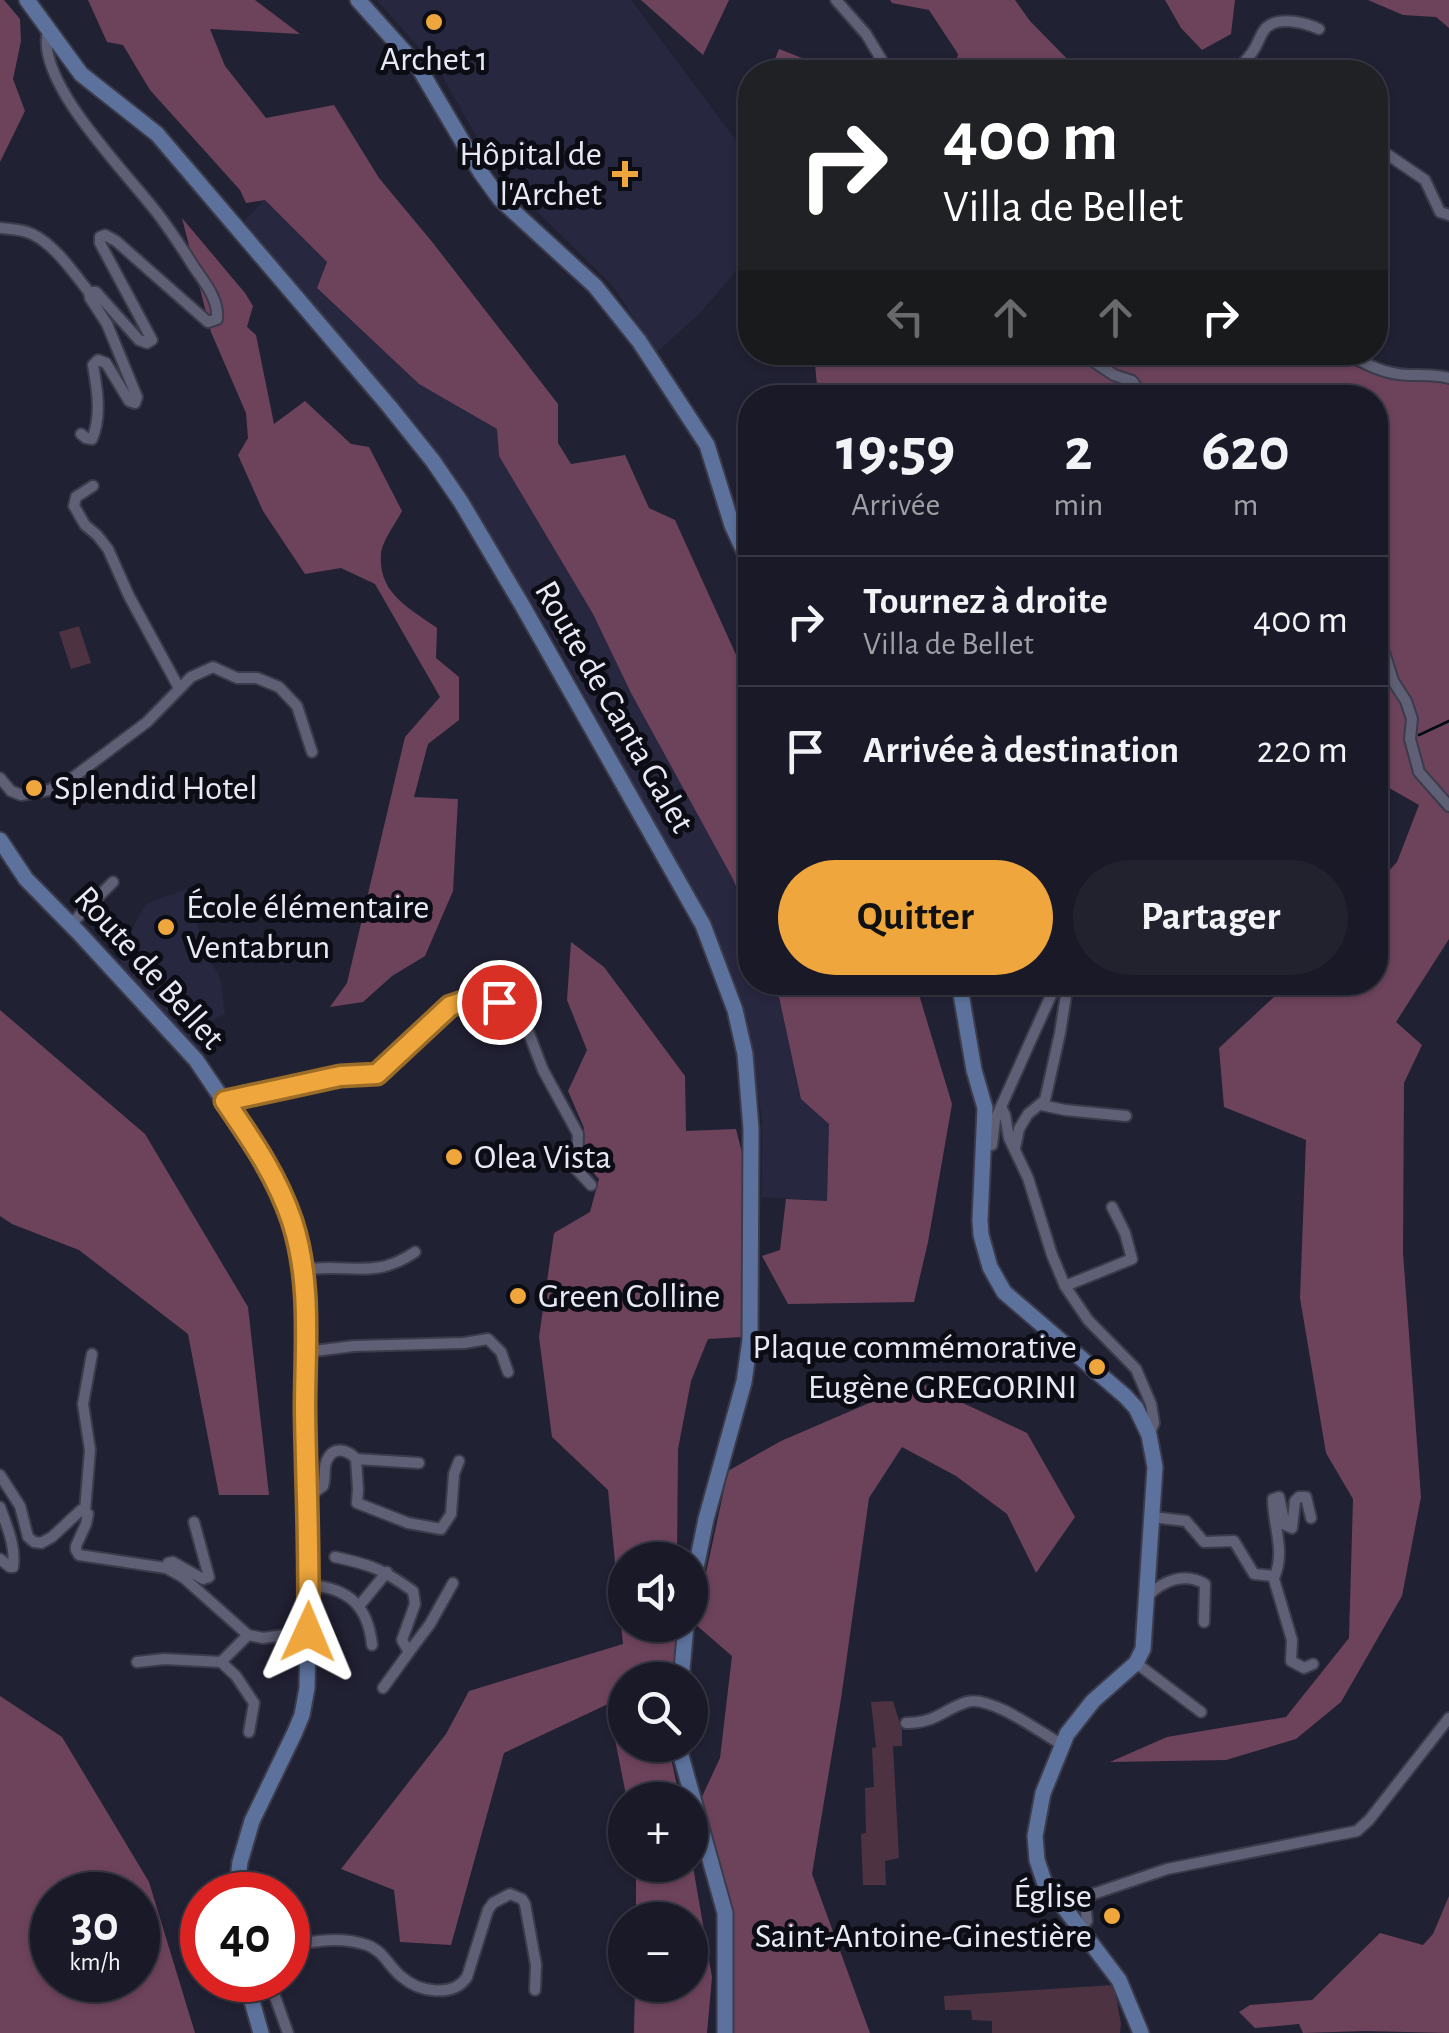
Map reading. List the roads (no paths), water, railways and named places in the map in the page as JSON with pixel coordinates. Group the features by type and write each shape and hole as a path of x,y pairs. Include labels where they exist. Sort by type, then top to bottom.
{"street":[{"name":"Route de Canta Galet","path":"27,0 82,74 158,134 432,462 461,502 522,605 703,925 735,1010 745,1054 751,1129 751,1304 744,1382 701,1542"},
{"path":"358,0 439,91"},
{"path":"369,0 429,67 447,118 500,199 595,286 645,350 707,445 738,538"},
{"path":"836,0 866,34 882,60"},
{"path":"1246,60 1270,24 1308,24 1319,29"},
{"path":"51,34 46,46 55,78 68,100 162,218 209,289 217,319 208,322 202,318 106,236 100,237 100,243 152,340 139,340 96,292 89,292"},
{"path":"1388,155 1425,180 1440,212 1449,216"},
{"path":"0,228 21,230 39,238 89,292 138,397 134,403 129,402 106,363 98,360 93,365 96,427 92,439 81,434"},
{"path":"1099,365 1134,385"},
{"path":"1370,365 1411,375 1430,373 1449,378"},
{"path":"93,486 76,497 74,506 85,526 108,550 128,596 179,688"},
{"path":"1388,662 1412,719 1410,739 1418,772 1449,806"},
{"path":"0,778 11,791 21,795 60,786 130,736 197,672 213,667 237,678 257,678 275,685 297,706 312,752"},
{"name":"Route de Bellet","path":"0,840 26,879 183,1045 274,1176 293,1224 302,1270 306,1352 307,1688 302,1714 252,1821 239,1872"},
{"path":"70,924 113,882"},
{"path":"961,995 984,1108 981,1235 996,1280 1004,1292 1126,1396 1149,1435 1155,1467 1143,1649 1136,1663 1082,1712 1061,1744 1038,1812 1036,1848 1044,1881 1119,1980 1142,2033"},
{"path":"984,1147 992,1145 996,1120 1058,995"},
{"path":"1016,1154 1019,1129 1028,1114 1045,1100 1060,1033 1062,995"},
{"path":"225,1101 340,1076 377,1074 450,1006 462,1002 499,1002 523,1018 544,1070 578,1134 577,1170 591,1186"},
{"path":"1041,1105 1126,1116"},
{"path":"1002,1107 1065,1286 1088,1320 1142,1378 1154,1423 1149,1435"},
{"path":"1065,1286 1132,1259 1112,1208"},
{"path":"302,1270 378,1269 415,1252"},
{"path":"306,1352 488,1339 500,1352 508,1372"},
{"path":"84,1511 90,1450 83,1404 92,1354"},
{"path":"306,1492 323,1486 326,1460 333,1453 350,1452 356,1459 356,1503 441,1530 450,1514 459,1461"},
{"path":"356,1459 419,1462"},
{"path":"2,1482 20,1506 28,1537 34,1542 52,1538 74,1515 84,1511"},
{"path":"1311,1518 1306,1497 1299,1498 1292,1528 1285,1525 1279,1498 1274,1499 1281,1556 1274,1578 1292,1640 1291,1661 1304,1668 1313,1664"},
{"path":"0,1507 10,1535 13,1567 0,1559"},
{"path":"84,1511 88,1519 76,1546 78,1555 166,1568 184,1578 248,1634 264,1638 308,1632"},
{"path":"1152,1517 1186,1521 1204,1542 1234,1541 1254,1574 1274,1578"},
{"path":"166,1568 172,1562 203,1579 209,1577 194,1522"},
{"path":"336,1557 371,1564 413,1591 415,1604 402,1640 409,1652"},
{"path":"359,1606 387,1572"},
{"path":"1148,1597 1164,1582 1197,1579 1205,1584 1204,1622"},
{"path":"383,1688 430,1624 452,1583"},
{"path":"309,1585 325,1586 359,1606 370,1627 372,1646"},
{"path":"221,1662 248,1634"},
{"path":"137,1662 221,1662 254,1703 249,1732"},
{"path":"1136,1663 1201,1712"},
{"path":"906,1723 930,1721 967,1702 980,1701 1061,1744"},
{"path":"1080,1928 1087,1922 1085,1902 1090,1895 1167,1869 1357,1831 1449,1718"},
{"path":"683,1762 725,1913 725,2033"},
{"path":"310,1943 334,1940 374,1948 410,1983 451,1990 466,1977 488,1910 510,1894 525,1904 536,1965 535,1990"},
{"path":"252,2002 261,2033"},
{"path":"276,2002 288,2033"}],"waterway":[{"path":"1419,735 1449,721"}],"place":[{"name":"Archet 1","path":"434,22"},
{"name":"Hôpital de l'Archet","path":"625,174"},
{"name":"Splendid Hotel","path":"34,788"},
{"name":"École élémentaire Ventabrun","path":"166,927"},
{"name":"Olea Vista","path":"454,1157"},
{"name":"Green Colline","path":"518,1296"},
{"name":"Plaque commémorative Eugène GREGORINI","path":"1097,1367"},
{"name":"Église Saint-Antoine-Ginestière","path":"1112,1916"}]}
